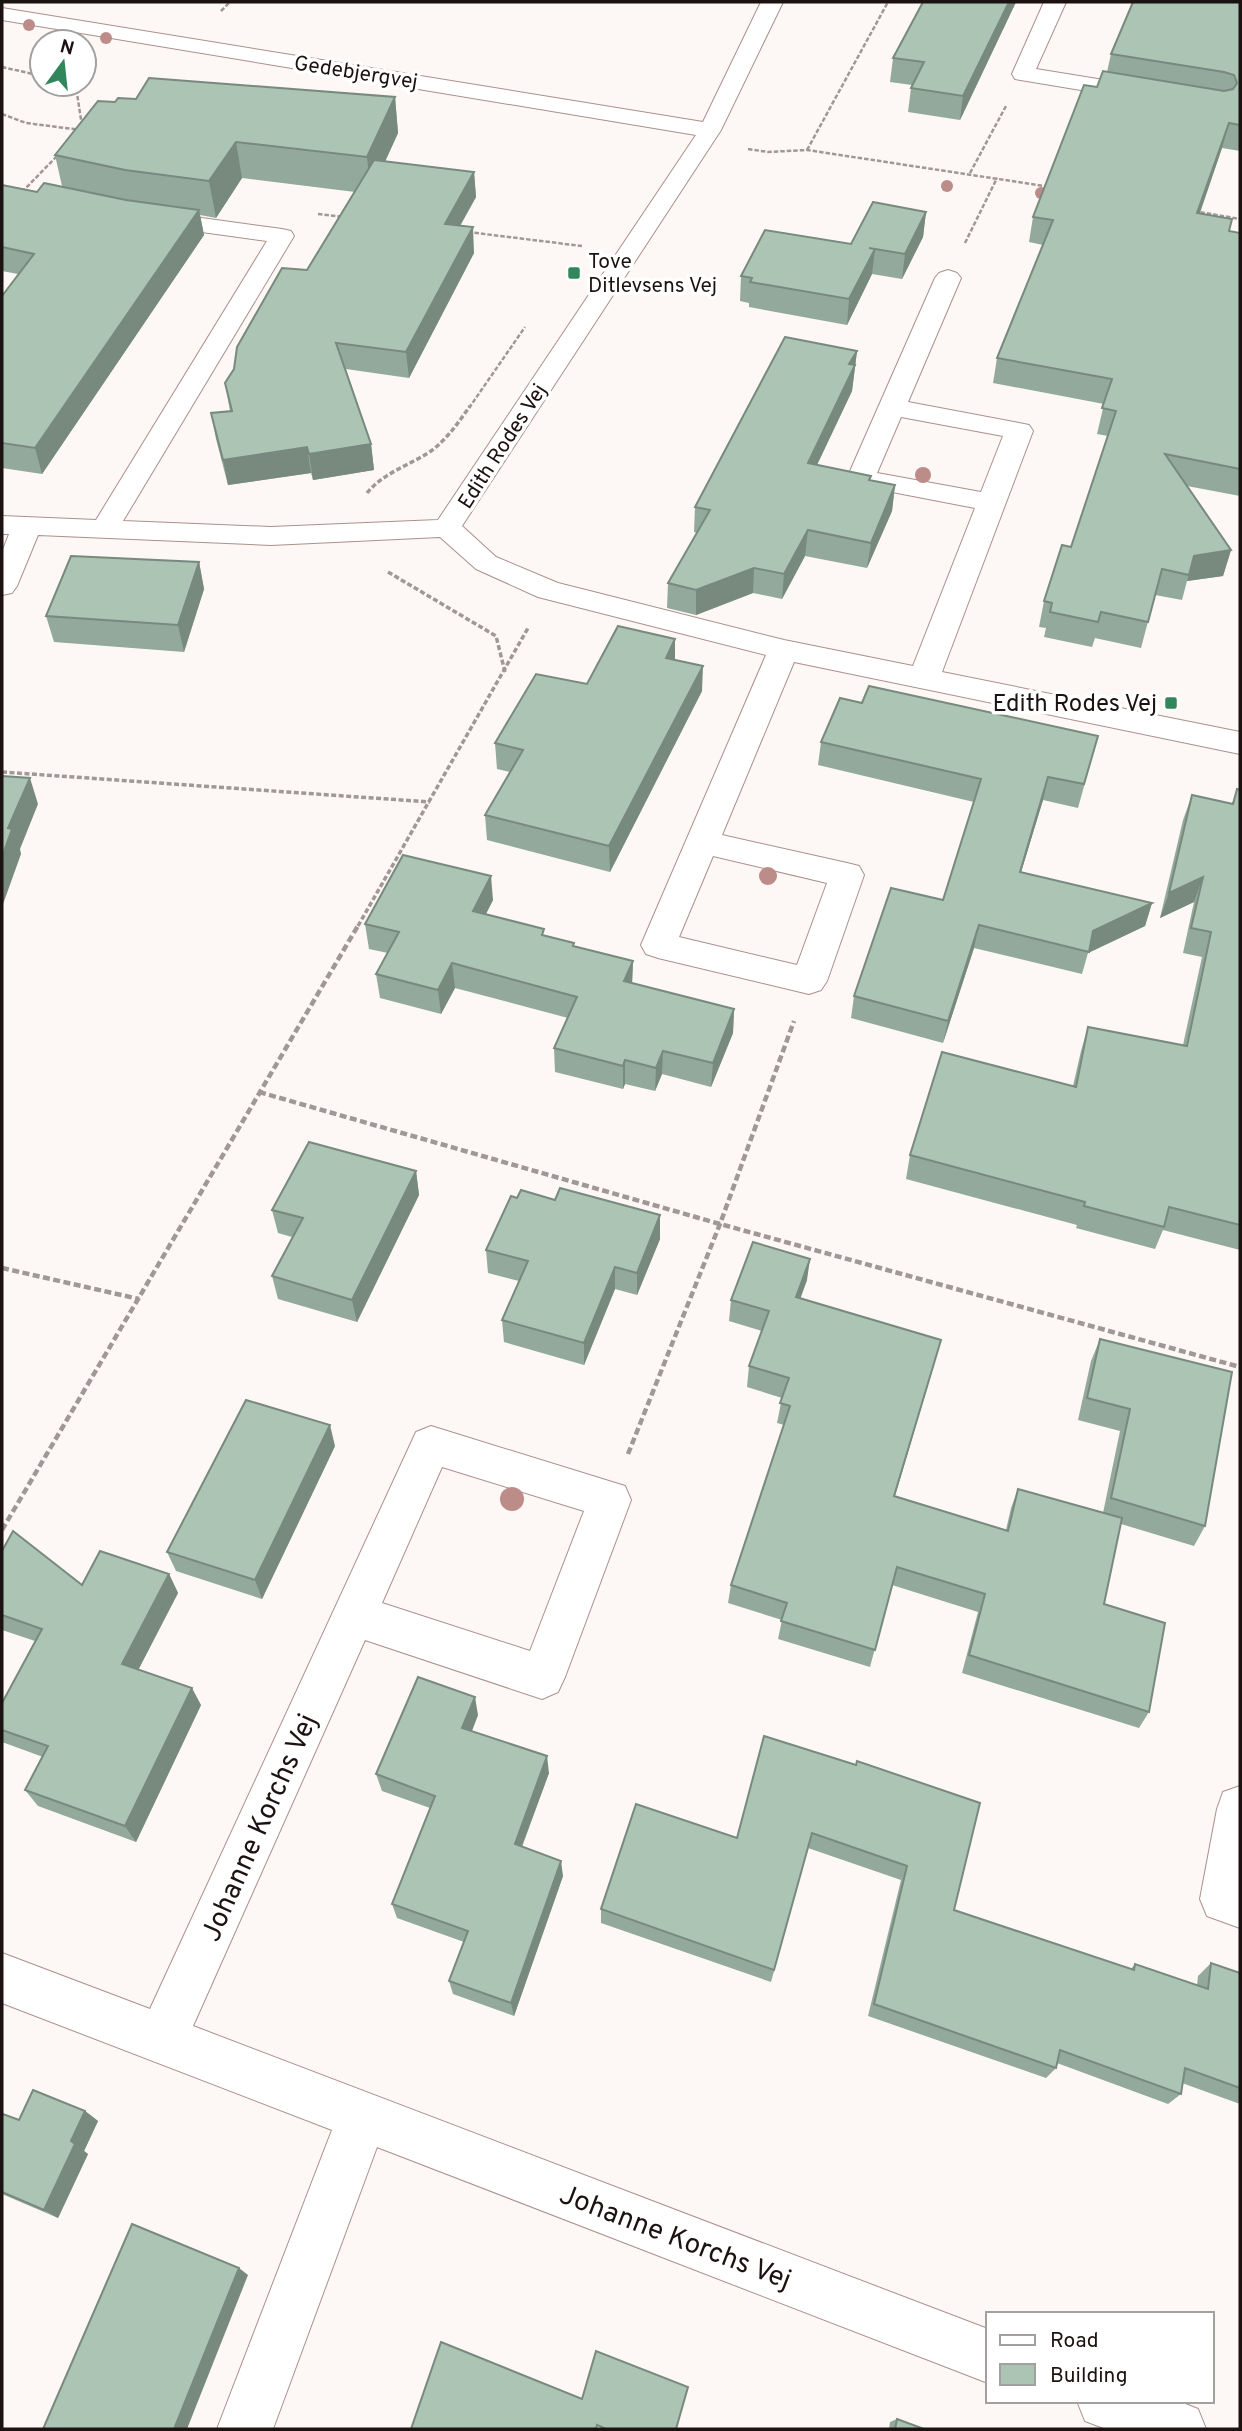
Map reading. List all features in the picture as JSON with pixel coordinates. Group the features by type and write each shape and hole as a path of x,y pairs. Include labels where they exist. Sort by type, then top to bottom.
{"street":[{"name":"Edith Rodes Vej","path":"772,2 710,130 447,528 486,563 548,590 784,650 925,676 1240,743"},
{"path":"1055,2 1023,74 1166,97"},
{"name":"Gedebjergvej","path":"2,14 710,130"},
{"path":"105,528 282,236 132,216"},
{"path":"948,278 861,478 992,503"},
{"path":"892,407 1019,430 925,676"},
{"path":"2,586 14,526 271,536 447,528"},
{"path":"702,842 847,875 809,981 658,945 784,650"},
{"name":"Johanne Korchs Vej","path":"162,2039 431,1445 610,1500"},
{"path":"354,1615 542,1677 610,1500"},
{"path":"1240,1808 1224,1899 1240,1904"},
{"name":"Johanne Korchs Vej","path":"2,1978 986,2355"},
{"path":"245,2429 363,2115"},
{"path":"1110,2403 1167,2427"}],"path":[{"path":"807,150 888,2"},
{"path":"2,67 28,73"},
{"path":"970,173 1023,74"},
{"path":"74,139 82,130 78,98"},
{"path":"2,114 26,123 82,130"},
{"path":"710,130 719,145 768,152 807,150 1051,187"},
{"path":"22,192 65,148"},
{"path":"948,278 997,178"},
{"path":"1186,210 1240,219"},
{"path":"282,236 317,214 344,217"},
{"path":"463,232 582,246"},
{"path":"2,1530 431,802 505,673 548,590"},
{"path":"2,772 431,802"},
{"path":"610,1500 720,1224 809,981"},
{"path":"259,1092 720,1224 1240,1367"},
{"path":"2,1268 139,1299"}],"building":[{"path":"923,2 1009,2 963,96 911,88 924,62 893,58"},
{"path":"1133,2 1240,2 1240,125 1229,123 1197,213 1232,219 1229,231 1240,233 1240,469 1165,454 1231,550 1194,556 1189,575 1162,569 1148,622 1101,612 1098,622 1050,612 1052,603 1044,601 1062,545 1071,547 1116,411 1102,408 1112,379 997,358 1053,220 1033,217 1084,85 1097,87 1103,71 1224,91 1233,89 1237,83 1234,75 1224,72 1111,54"},
{"path":"149,78 395,97 367,157 236,142 209,181 125,170 55,155 98,101 136,99"},
{"path":"374,160 474,172 445,224 473,227 406,352 336,343 371,444 309,454 307,447 223,460 211,413 232,411 225,383 234,369 237,347 282,268 307,270"},
{"path":"44,183 126,200 199,210 35,448 2,443 2,296 34,254 2,247 2,185 37,192"},
{"path":"873,202 926,212 905,254 875,249 849,299 750,282 752,278 741,276 765,230 851,244"},
{"path":"785,337 857,351 849,364 855,365 808,463 871,476 869,480 895,485 871,543 808,530 784,574 754,568 696,590 668,583 710,510 695,507"},
{"path":"71,556 199,562 178,625 46,616"},
{"path":"618,626 675,639 666,658 703,666 609,846 485,815 523,750 495,743 536,674 587,684"},
{"path":"869,686 1098,736 1084,784 1048,777 1020,872 1152,903 1093,931 1089,952 979,925 948,1021 854,996 891,888 943,900 981,779 821,742 840,698 862,703"},
{"path":"2,776 30,778 8,828 12,829 2,857"},
{"path":"1237,789 1240,790 1240,1225 1169,1207 1164,1227 1084,1206 1085,1202 910,1155 942,1052 1076,1087 1088,1027 1187,1046 1211,932 1191,928 1203,877 1169,893 1192,795 1233,804"},
{"path":"403,855 491,876 473,911 544,929 542,935 633,961 624,981 734,1009 713,1063 663,1051 656,1068 625,1060 623,1066 554,1048 577,997 452,963 438,990 376,974 399,932 365,924"},
{"path":"309,1142 416,1171 352,1300 272,1276 303,1218 272,1210"},
{"path":"560,1188 660,1215 637,1273 615,1267 584,1343 502,1320 528,1261 486,1250 511,1196 517,1198 521,1190 555,1200"},
{"path":"753,1242 810,1259 796,1297 941,1340 894,1496 1008,1531 1018,1489 1122,1518 1104,1604 1165,1623 1149,1712 969,1655 985,1594 897,1567 875,1650 781,1621 787,1603 731,1585 790,1406 780,1403 789,1378 749,1366 769,1311 731,1300"},
{"path":"1100,1339 1232,1372 1205,1526 1111,1498 1130,1409 1087,1398"},
{"path":"246,1400 330,1425 255,1580 167,1552"},
{"path":"13,1531 82,1585 100,1551 169,1574 122,1664 192,1688 125,1826 25,1790 48,1746 2,1730 2,1703 42,1629 2,1615 2,1551"},
{"path":"418,1677 475,1697 462,1728 547,1756 515,1844 561,1861 511,2003 449,1981 468,1931 392,1904 435,1796 376,1774"},
{"path":"764,1736 856,1765 857,1761 980,1803 954,1910 1134,1970 1135,1964 1208,1989 1211,1963 1240,1973 1240,2088 1185,2068 1181,2094 1060,2050 1056,2068 874,2004 907,1866 812,1833 774,1970 601,1909 636,1804 737,1838"},
{"path":"33,2090 85,2111 71,2141 75,2144 44,2210 2,2192 2,2117 3,2114 19,2120"},
{"path":"132,2224 239,2268 174,2429 43,2429"},
{"path":"441,2342 582,2399 596,2351 688,2387 676,2429 606,2429 597,2425 596,2429 411,2429"},
{"path":"897,2419 924,2429 895,2429"}],"place":[{"name":"Tove Ditlevsens Vej","path":"574,273"},
{"name":"Edith Rodes Vej","path":"1171,703"}]}
